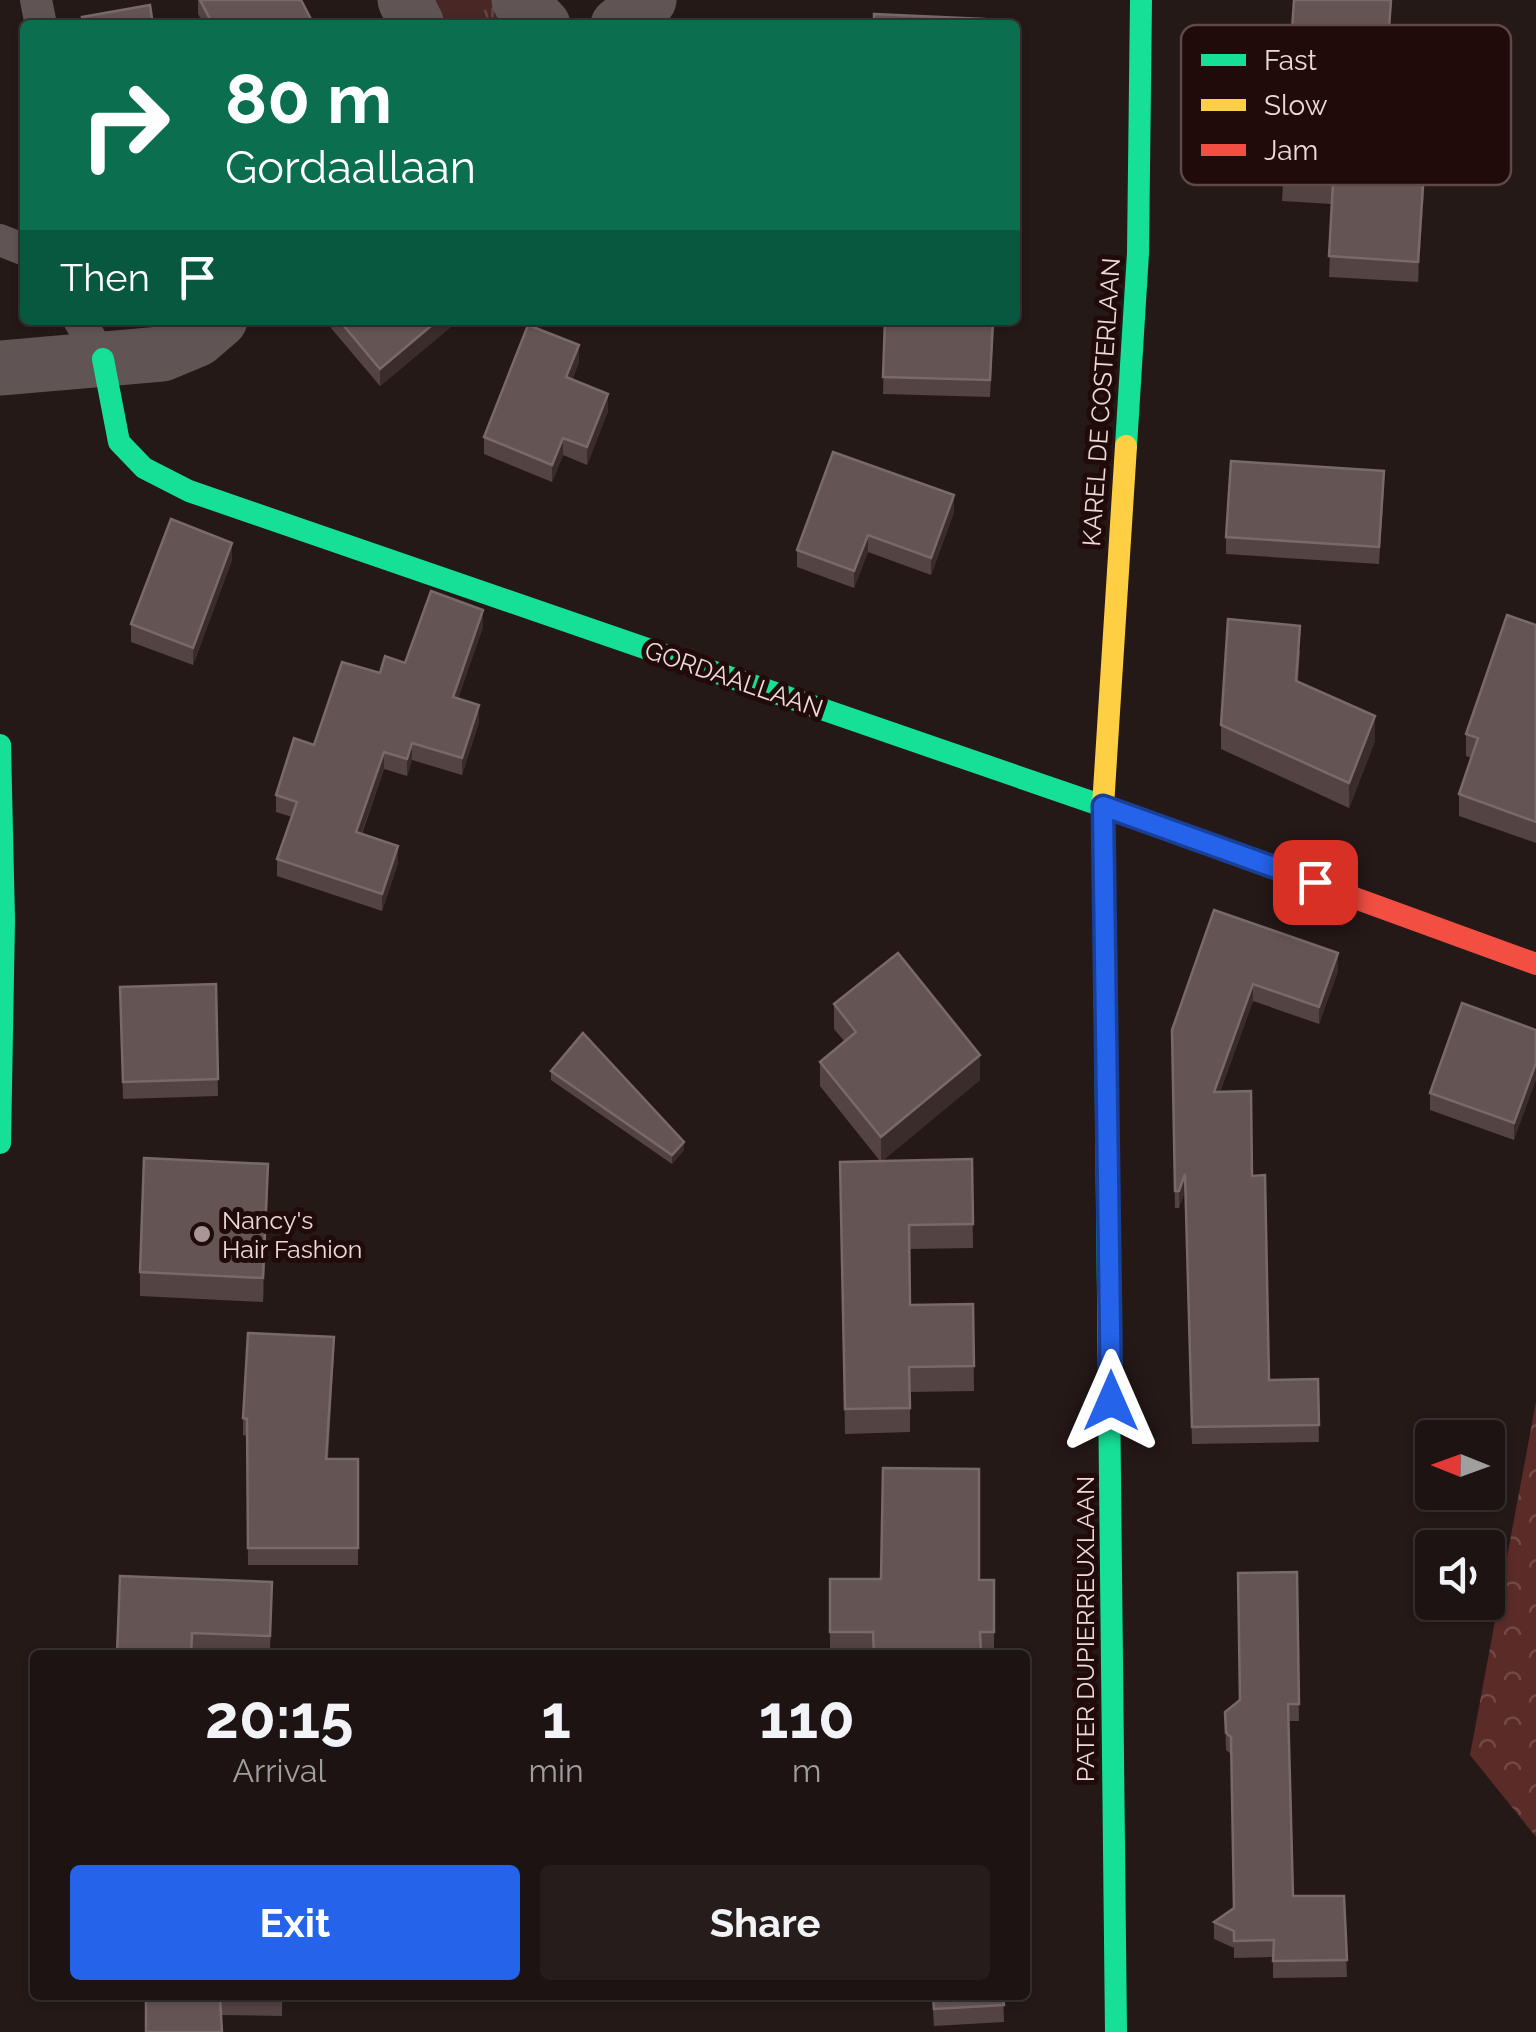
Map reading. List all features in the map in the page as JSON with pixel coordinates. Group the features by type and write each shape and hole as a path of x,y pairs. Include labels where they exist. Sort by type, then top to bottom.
{"street":[{"path":"519,0 538,20"},
{"path":"624,20 649,0"},
{"name":"KAREL DE COSTERLAAN","path":"1103,806 1138,252 1141,0"},
{"path":"0,368 91,340 162,354 198,339 214,325"},
{"name":"GORDAALLAAN","path":"91,340 118,442 144,468 188,491 1103,806 1536,964"},
{"path":"0,745 4,920 0,1143"},
{"name":"PATER DUPIERREUXLAAN","path":"1103,806 1116,2032"}],"green space":[{"path":"430,0 501,0 511,20 440,20"},
{"path":"1536,1402 1536,1837 1470,1755 1495,1620 1505,1620 1505,1568"}],"building":[{"path":"200,0 301,0 311,20 210,20"},
{"path":"1294,0 1391,0 1389,25 1292,25"},
{"path":"150,5 152,20 83,20 82,17"},
{"path":"874,14 984,19 984,20 874,20"},
{"path":"1333,185 1423,185 1418,262 1329,256"},
{"path":"343,325 432,325 380,369"},
{"path":"528,325 579,345 566,377 608,394 587,447 563,438 552,465 484,437"},
{"path":"885,325 993,325 990,380 883,377"},
{"path":"833,452 954,495 931,558 868,535 854,571 797,550"},
{"path":"1231,461 1384,471 1379,547 1226,537"},
{"path":"171,519 232,543 193,648 131,624"},
{"path":"431,591 483,610 453,697 479,705 462,758 412,743 407,759 384,752 356,832 398,846 382,894 277,859 297,802 276,795 294,738 314,745 342,662 380,673 385,656 405,663"},
{"path":"1507,615 1536,625 1536,822 1459,794 1478,738 1466,734"},
{"path":"1228,619 1300,626 1296,681 1375,716 1349,783 1221,725"},
{"path":"1214,910 1338,953 1319,1007 1253,984 1214,1092 1251,1091 1252,1176 1265,1175 1269,1380 1318,1379 1319,1425 1192,1427 1185,1174 1179,1191 1175,1191 1172,1030"},
{"path":"898,953 980,1055 881,1137 820,1062 856,1032 834,1004"},
{"path":"216,984 218,1079 123,1082 120,987"},
{"path":"1462,1003 1536,1030 1536,1063 1514,1123 1430,1093"},
{"path":"583,1033 684,1142 672,1155 551,1071"},
{"path":"144,1158 268,1164 263,1278 140,1272"},
{"path":"972,1159 973,1224 909,1225 910,1305 973,1304 974,1366 909,1367 910,1408 845,1409 840,1162"},
{"path":"248,1333 334,1337 326,1459 358,1459 358,1548 248,1548 247,1419 243,1418"},
{"path":"883,1468 979,1469 979,1580 994,1580 994,1632 980,1632 981,1650 874,1650 873,1632 830,1632 830,1579 881,1579"},
{"path":"1297,1572 1299,1704 1288,1704 1293,1896 1344,1896 1347,1960 1273,1961 1274,1940 1234,1941 1234,1931 1214,1922 1234,1908 1231,1737 1226,1733 1225,1712 1240,1700 1238,1573"},
{"path":"120,1576 272,1582 270,1636 192,1633 191,1650 117,1650"},
{"path":"146,2000 220,2000 222,2032 146,2032"},
{"path":"933,2000 1004,2000 1004,2005 934,2009"}],"traffic: fast":[{"path":"1126,446 1138,253 1141,0"},
{"path":"103,359 119,442 144,468 189,491 1103,806 1330,889"},
{"path":"0,745 4,920 0,1143"},
{"path":"1104,928 1116,2032"}],"traffic: slow":[{"path":"1104,928 1103,806 1126,446"}],"traffic: jam":[{"path":"1330,889 1536,964"}],"place":[{"name":"Nancy's Hair Fashion","path":"202,1234"}],"route":[{"path":"1111,1401 1103,806 1315,882"}]}
